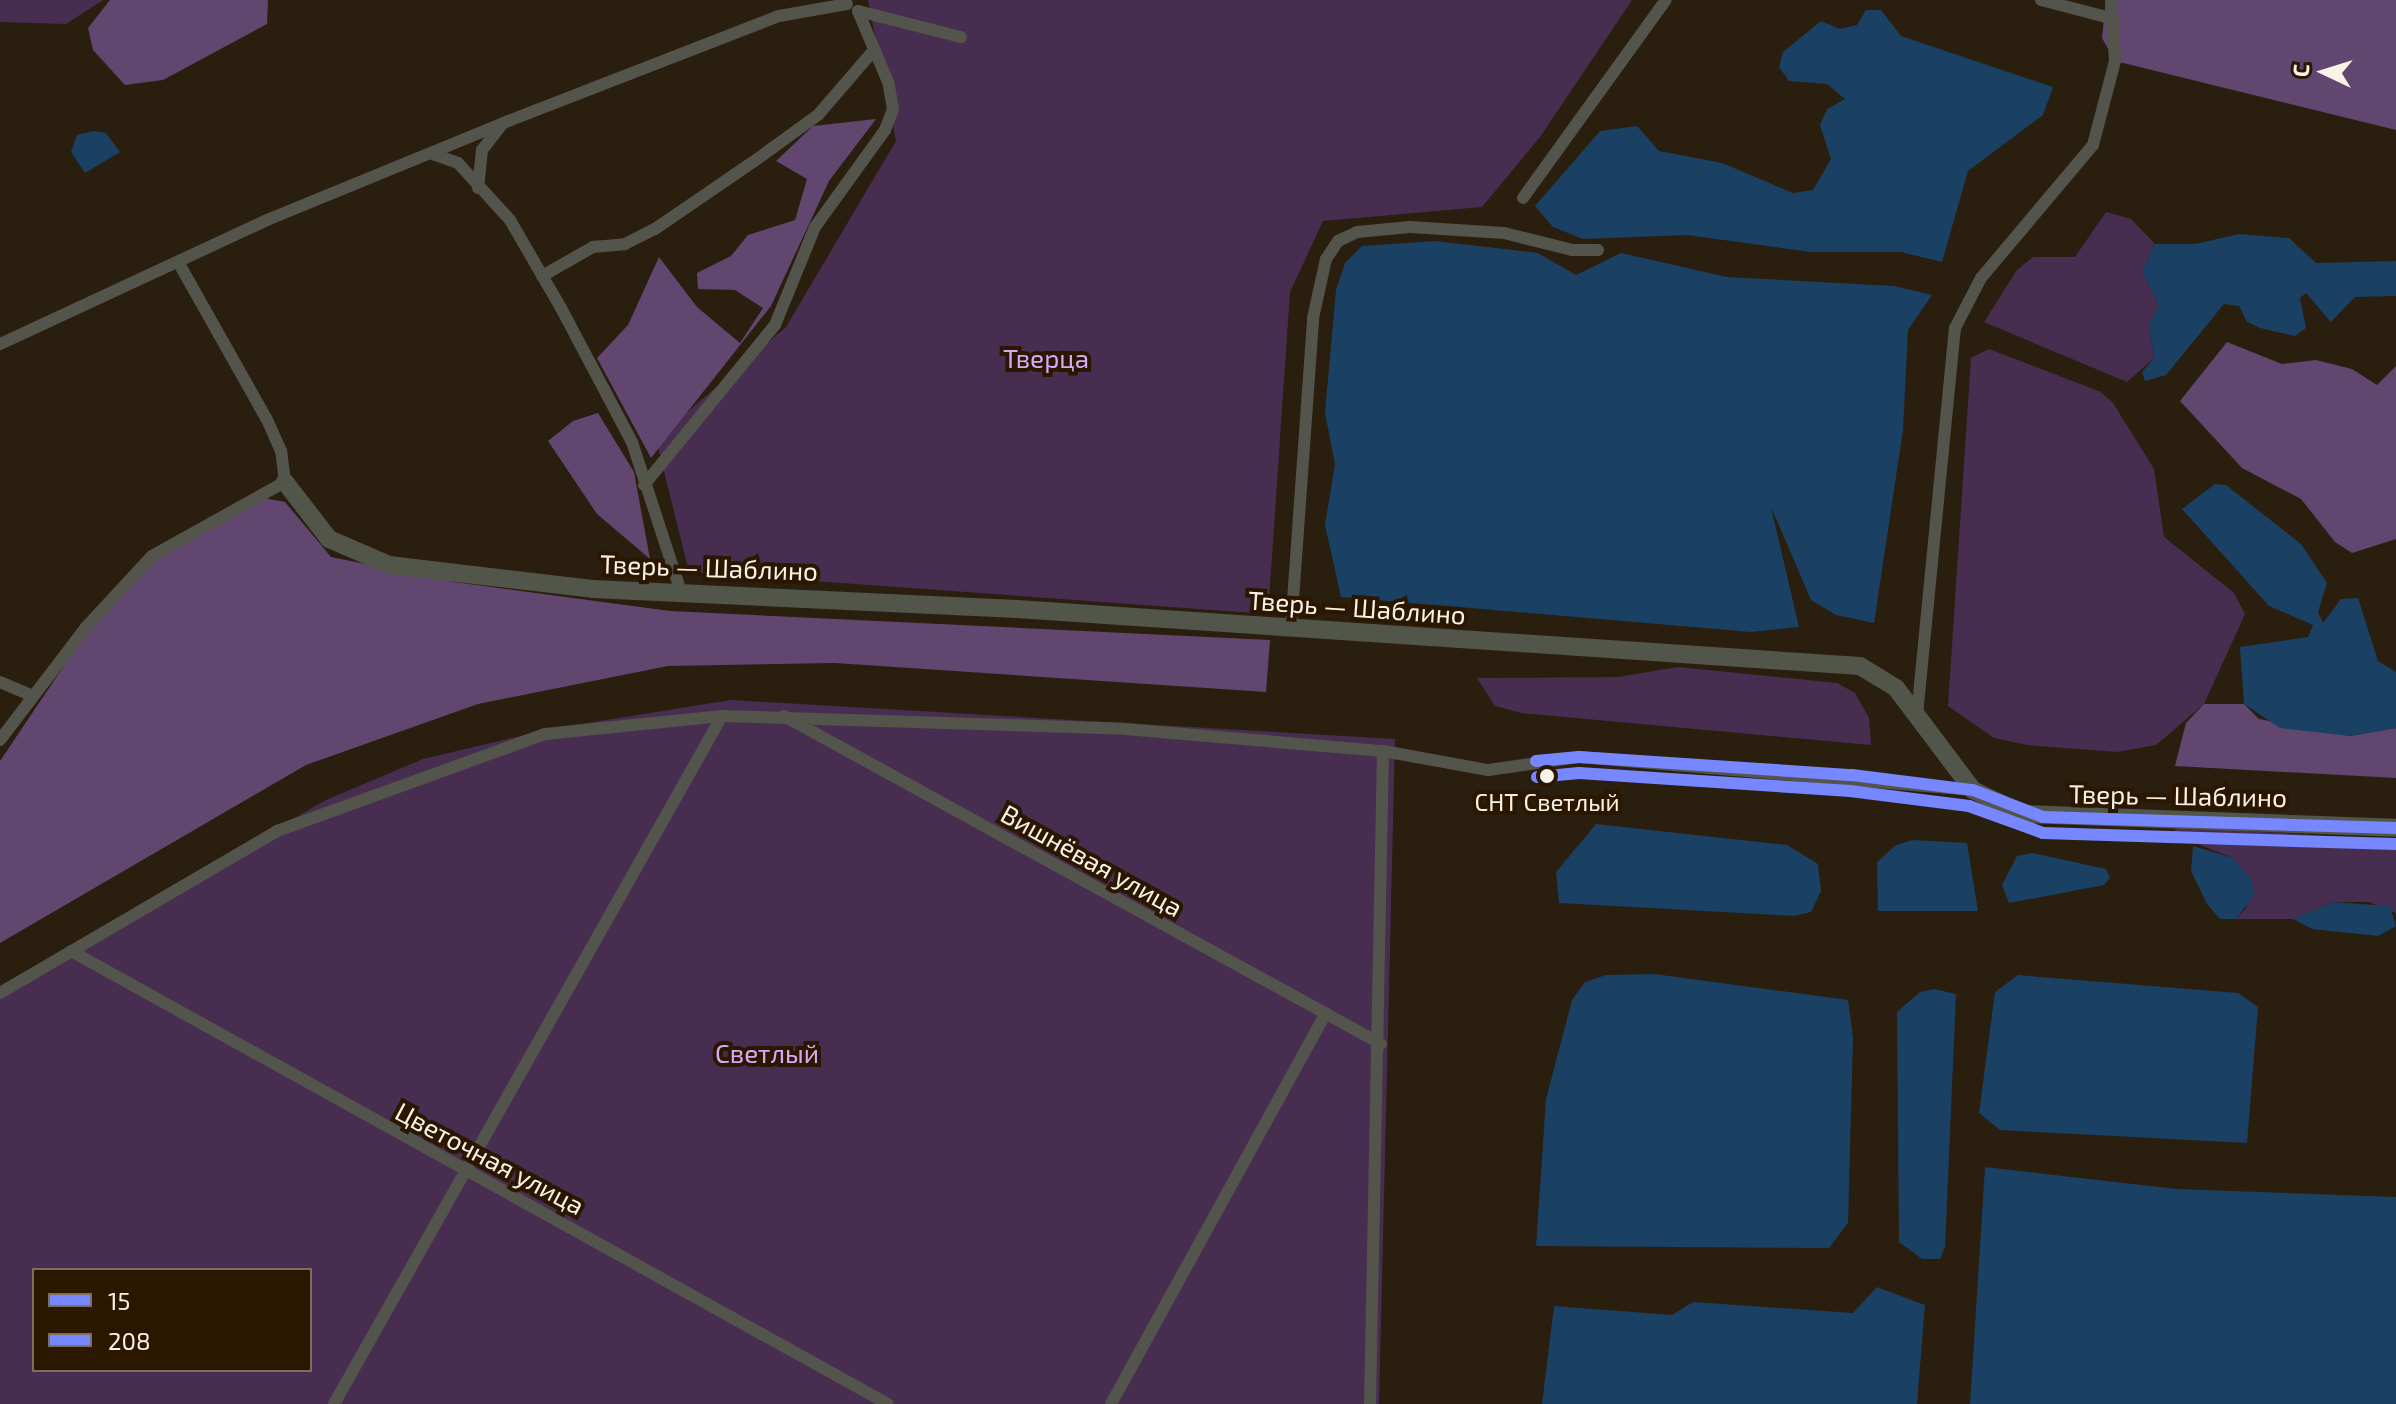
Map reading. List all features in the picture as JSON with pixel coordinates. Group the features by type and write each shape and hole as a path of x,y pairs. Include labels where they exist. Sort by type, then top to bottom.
{"street":[{"path":"1523,198 1666,0"},
{"path":"2041,0 2114,19"},
{"path":"1917,715 1955,328 1981,278 2093,145 2115,61 2111,0"},
{"path":"644,485 775,325 815,227 885,130 893,104 874,50 850,5"},
{"path":"0,344 178,262 503,123 779,16 850,5 961,37"},
{"path":"542,276 593,247 625,244 655,229 818,115 874,50"},
{"path":"478,191 482,150 503,123"},
{"path":"433,154 458,163 478,191 510,220 542,276 632,442 681,592"},
{"path":"1291,628 1313,318 1326,259 1338,241 1357,232 1410,227 1504,233 1598,250"},
{"path":"0,740 30,695 152,556 285,482 281,451 266,418 178,262"},
{"name":"Тверь — Шаблино","path":"285,482 325,536 372,562 593,589 1291,628 1848,664 1883,675 1973,790 2016,812 2043,817 2396,828"},
{"path":"0,682 30,695"},
{"path":"0,993 277,831 545,734 722,716 781,714 1125,729 1383,751 1488,770 1579,757 1973,790"},
{"name":"Вишнёвая улица","path":"781,714 1381,1044"},
{"path":"334,1404 722,716"},
{"path":"1370,1404 1381,1044 1383,751"},
{"name":"Цветочная улица","path":"71,951 888,1404"},
{"path":"1111,1404 1326,1013"}],"green space":[{"path":"0,0 103,0 66,24 0,22"},
{"name":"Тверца","path":"868,0 1632,0 1540,137 1482,207 1323,221 1290,292 1268,614 689,572 656,439 786,327 896,141"},
{"path":"2106,212 2131,219 2155,244 2142,271 2159,305 2149,325 2154,358 2127,382 1984,322 2017,270 2033,257 2075,257"},
{"path":"1989,349 2101,392 2113,403 2154,469 2164,537 2234,593 2245,614 2204,704 2156,745 2117,752 2027,745 1994,738 1948,706 1971,358"},
{"path":"1678,667 1837,683 1855,693 1869,718 1871,745 1521,713 1495,706 1477,678 1618,677"},
{"name":"Светлый","path":"731,700 1395,739 1379,1404 0,1404 0,986 326,800 423,759 550,729"},
{"path":"2180,827 2396,840 2396,913 2369,902 2333,902 2293,919 2236,919 2247,907 2233,858 2170,833"}],"shaded area":[{"path":"110,0 268,0 267,24 163,80 125,85 93,50 88,28"},
{"path":"2106,0 2396,0 2396,130 2115,61 2102,38"},
{"path":"876,119 829,181 771,306 651,458 597,358 628,325 659,257 697,307 740,343 763,308 735,290 698,289 697,273 731,256 748,235 795,220 807,179 776,161 813,126"},
{"path":"2227,342 2282,364 2316,360 2352,369 2377,385 2396,366 2396,539 2352,553 2335,542 2301,499 2242,468 2180,401"},
{"path":"598,413 634,472 650,559 597,514 548,441 573,421"},
{"path":"264,498 285,502 331,557 454,582 670,611 1270,640 1266,692 835,663 668,666 478,704 306,765 0,943 0,761 82,639 149,560"},
{"path":"2204,704 2244,704 2259,719 2350,736 2396,728 2396,778 2175,766 2186,723"}],"water":[{"path":"1866,10 1881,10 1901,36 2053,87 2043,115 1968,171 1942,262 1901,252 1811,252 1687,235 1583,239 1553,227 1535,206 1600,131 1637,126 1659,151 1722,163 1793,193 1813,190 1831,159 1820,125 1827,109 1845,99 1827,84 1789,81 1779,67 1783,52 1821,21 1840,29 1857,25"},
{"path":"94,131 106,133 120,152 85,173 71,152 77,135"},
{"path":"2239,234 2289,238 2316,263 2396,261 2396,296 2355,297 2331,322 2306,293 2300,298 2306,328 2295,336 2260,328 2247,322 2239,306 2224,304 2166,375 2145,381 2142,372 2154,358 2149,324 2159,305 2142,271 2155,244 2195,244"},
{"path":"1435,241 1538,253 1576,275 1621,253 1727,277 1894,286 1932,295 1908,330 1903,430 1874,623 1836,615 1811,600 1771,507 1799,627 1751,632 1341,597 1325,525 1335,464 1325,413 1336,290 1345,263 1362,246"},
{"path":"2215,484 2226,485 2301,544 2327,583 2318,612 2323,623 2341,599 2358,598 2378,661 2396,672 2396,728 2350,736 2280,728 2244,704 2240,647 2308,637 2313,625 2269,606 2182,509"},
{"path":"1596,824 1787,845 1818,864 1821,891 1811,912 1794,916 1559,903 1556,872"},
{"path":"1913,840 1967,843 1978,911 1878,911 1877,862 1896,845"},
{"path":"2193,846 2233,858 2251,879 2255,894 2236,919 2220,919 2207,904 2191,871"},
{"path":"2033,853 2106,869 2110,878 2104,885 2009,903 2002,885 2017,856"},
{"path":"2333,902 2390,906 2396,926 2378,936 2312,929 2293,919"},
{"path":"1654,974 1848,1000 1853,1038 1848,1223 1829,1248 1536,1246 1546,1099 1572,1000 1585,982 1606,975"},
{"path":"2018,975 2238,993 2258,1007 2247,1143 2000,1130 1979,1113 1995,992"},
{"path":"1934,989 1956,994 1945,1247 1940,1259 1922,1259 1899,1242 1897,1012 1920,992"},
{"path":"1985,1167 2177,1189 2396,1197 2396,1404 1970,1404"},
{"path":"1877,1287 1925,1305 1917,1404 1542,1404 1554,1306 1672,1315 1693,1302 1853,1313"}],"transit line":[{"name":"15","path":"1536,761 1579,757 1852,775 1973,790 2043,817 2396,828"},
{"name":"208","path":"1537,777 1579,773 1850,791 1969,806 2043,833 2396,844"}],"place":[{"name":"СНТ Светлый","path":"1547,776"}]}
